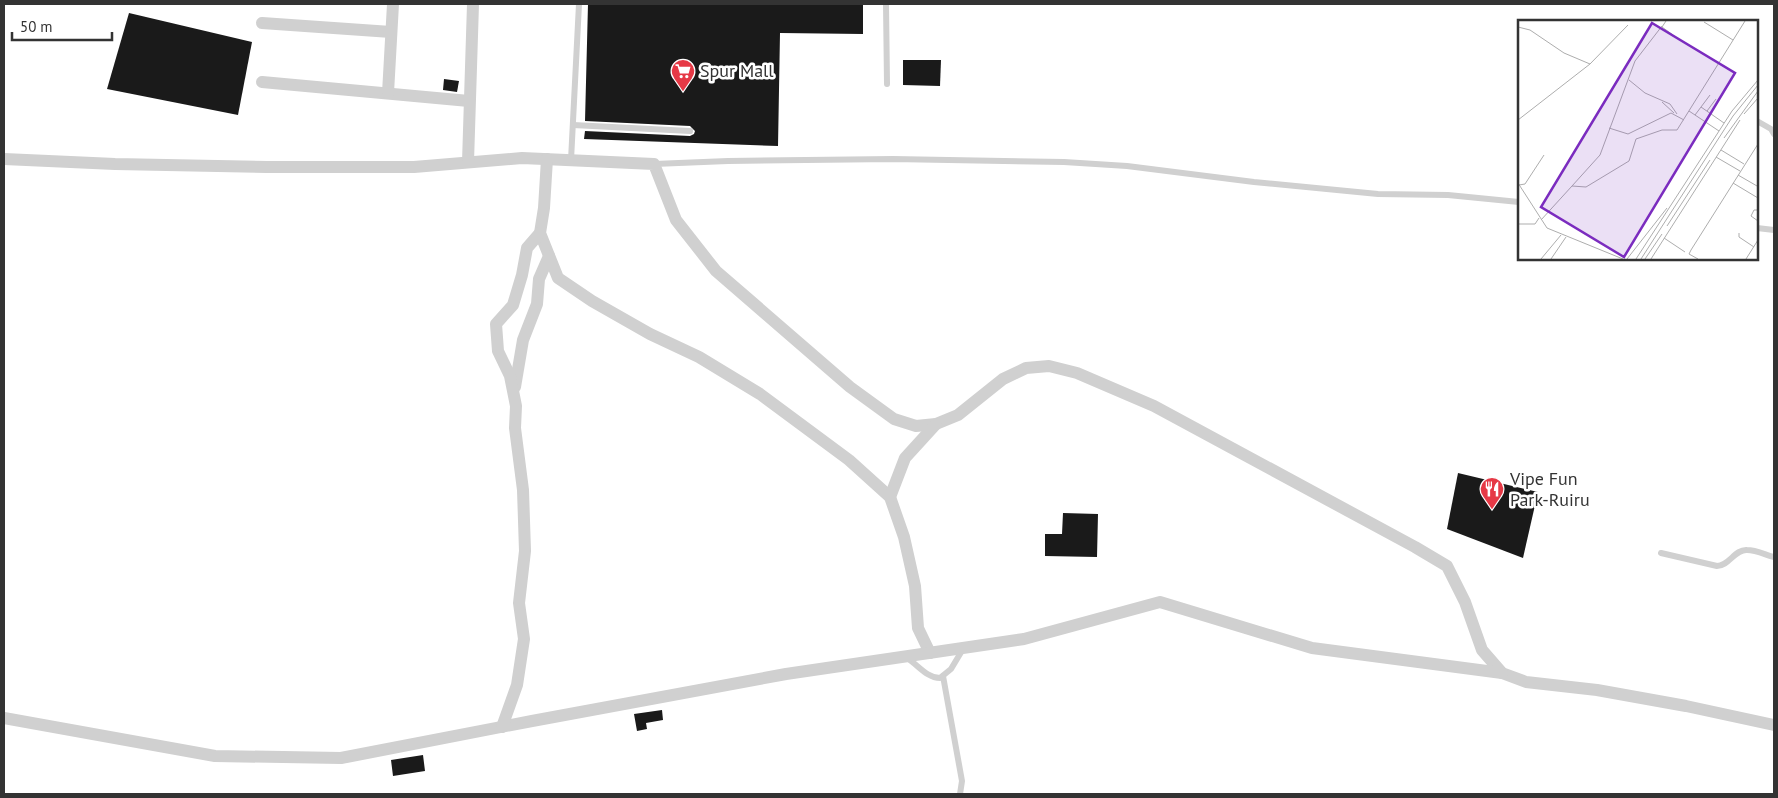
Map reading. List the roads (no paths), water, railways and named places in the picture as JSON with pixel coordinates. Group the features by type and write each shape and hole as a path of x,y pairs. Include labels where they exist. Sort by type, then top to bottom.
{"street":[{"path":"388,93 393,4"},
{"path":"468,162 473,4"},
{"path":"262,23 391,32"},
{"path":"262,82 470,101"},
{"path":"4,159 168,165 414,167 522,158 654,164 676,220 716,271 850,387 894,419 916,426 936,424 958,416 1003,379 1026,368 1049,366 1077,373 1154,406 1415,546 1447,566 1465,602 1482,650 1502,673"},
{"path":"548,159 540,233 558,278 600,306 650,334 699,357 760,394 848,460 890,497 904,536 914,586 918,628 930,653"},
{"path":"502,727 517,685 524,639 519,603 525,551 523,490 515,428 516,406 510,376 498,351 496,324 513,305 522,275 527,248 540,233"},
{"path":"514,394 523,340 537,304 539,279 549,256"},
{"path":"890,497 905,458 936,424"},
{"path":"4,718 215,756 341,758 786,674 1024,640 1160,602 1312,648 1502,673 1526,682 1597,690 1686,706 1774,725"}],"lane":[{"path":"571,160 579,4"},
{"path":"886,4 888,84"},
{"path":"1758,122 1771,129 1774,134"},
{"path":"573,125 690,131"},
{"path":"654,164 894,159 1064,162 1127,166 1254,182 1378,194 1448,195 1518,202"},
{"path":"1758,228 1774,230"},
{"path":"1661,553 1717,566 1723,566 1742,551 1747,550 1774,558"},
{"path":"906,657 928,675 935,678 943,676 951,669 963,648"},
{"path":"943,676 962,781 960,794"}],"place":[{"name":"Spur Mall","path":"683,92"},
{"name":"Vipe Fun Park-Ruiru","path":"1492,510"}]}
